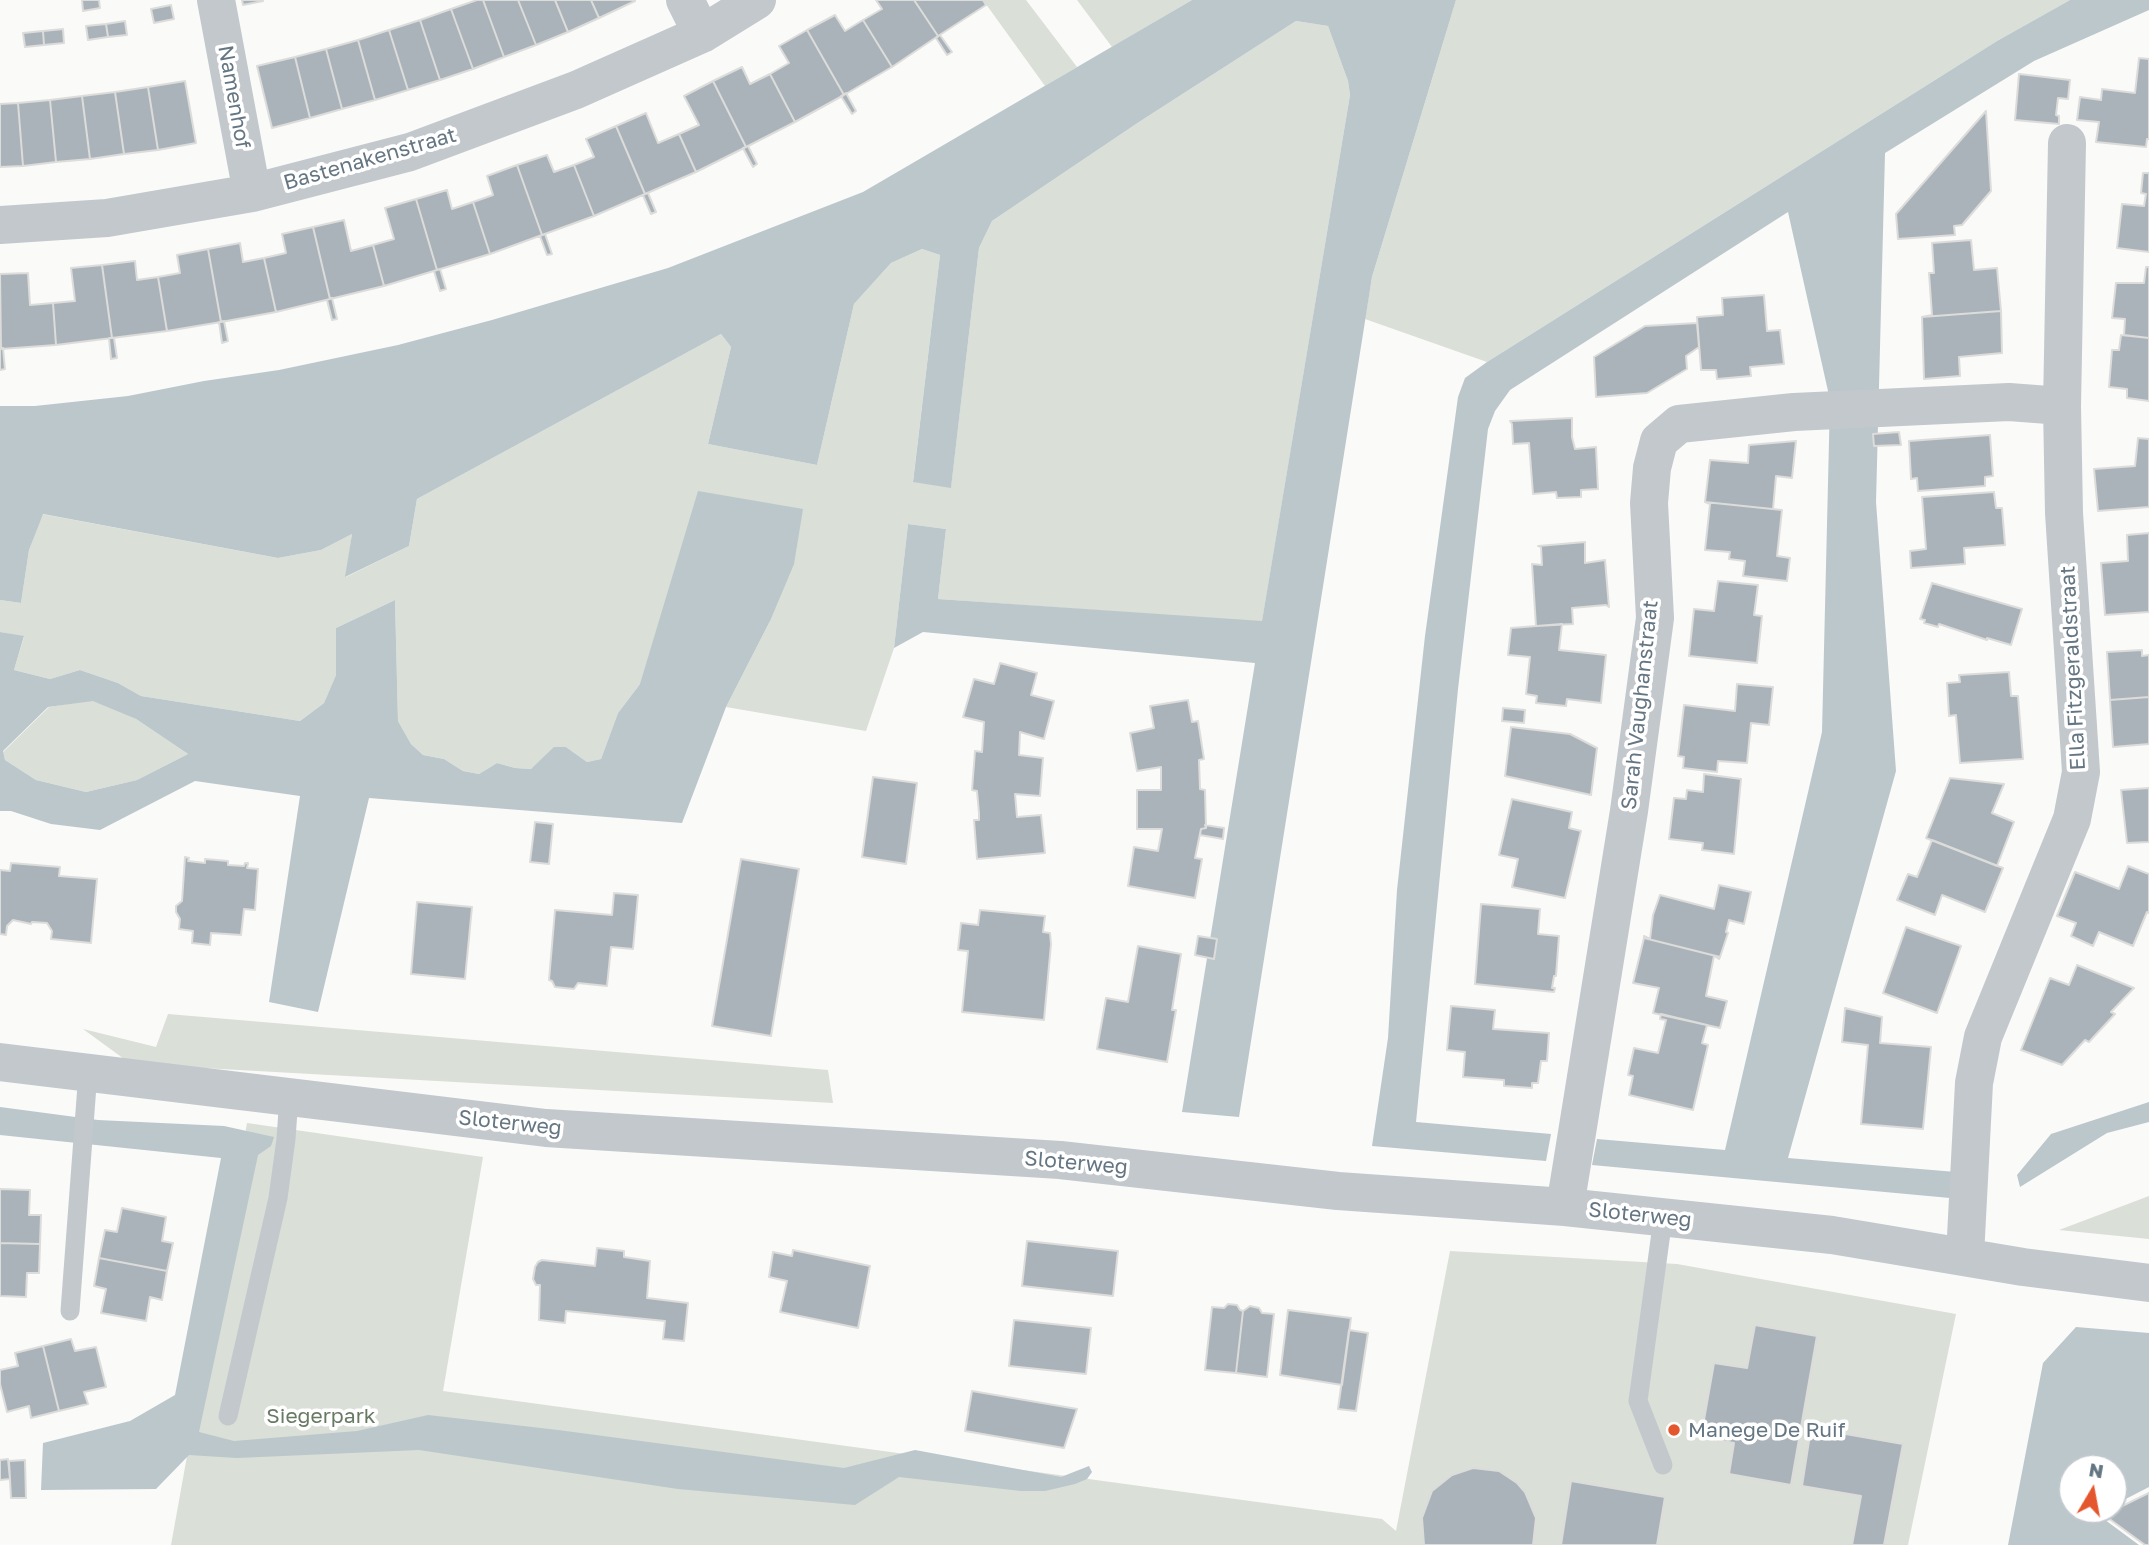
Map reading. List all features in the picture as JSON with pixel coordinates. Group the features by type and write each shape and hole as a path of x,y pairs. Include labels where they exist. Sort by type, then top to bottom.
{"street":[{"name":"Namenhof","path":"216,0 252,193"},
{"path":"685,0 702,34"},
{"name":"Bastenakenstraat","path":"0,225 107,218 252,193 410,152 576,90 702,34 757,0"},
{"name":"Ella Fitzgeraldstraat","path":"1965,1256 1973,1083 1983,1037 2072,818 2081,772 2064,513 2062,406 2067,144"},
{"name":"Sarah Vaughanstraat","path":"1565,1207 1629,811 1655,618 1649,503 1652,468 1659,441 1679,424 1794,412 2009,402 2062,406"},
{"name":"Sloterweg","path":"0,1062 85,1089 289,1096 547,1128 1059,1160 1338,1191 1565,1207 1832,1235 2023,1267 2149,1283"}],"lane":[{"path":"70,1311 85,1089"},
{"path":"228,1416 278,1198 289,1096"},
{"path":"1663,1217 1638,1401 1663,1465"}],"green space":[{"path":"983,0 1026,0 1077,67 1045,86"},
{"path":"1077,0 1192,0 1112,47"},
{"path":"1456,0 2070,0 1997,41 1487,362 1365,319 1372,277"},
{"path":"1296,21 1328,26 1348,81 1350,95 1262,622 938,599 946,529 908,524 894,648 866,731 726,707 770,621 640,684 618,713 601,759 587,762 566,747 531,769 497,763 479,774 463,771 444,759 423,755 411,744 398,721 395,600 336,628 336,675 324,703 300,721 141,696 118,683 80,670 50,679 14,670 24,637 0,632 0,600 21,603 29,550 42,514 278,558 321,550 352,534 346,577 409,546 417,499 721,334 731,347 708,444 817,465 854,304 891,263 922,249 940,255 913,481 951,487 979,248 992,221"},
{"path":"93,700 136,719 188,754 137,780 86,792 36,780 5,760 3,752 49,707"},
{"path":"168,1014 828,1070 833,1103 131,1064 83,1029 156,1047"},
{"name":"Siegerpark","path":"247,1123 483,1157 443,1391 1382,1519 1396,1531 1450,1251 1677,1264 1956,1314 1908,1545 171,1545"},
{"path":"2149,1196 2149,1239 2059,1230"}],"shaded area":[{"path":"1192,0 1456,0 1372,277 1239,1117 1182,1112 1255,663 923,632 894,648 908,524 946,529 938,599 1262,621 1350,95 1348,81 1328,26 1296,21 992,221 979,248 951,488 913,482 940,255 922,249 891,263 854,304 817,465 708,444 731,347 721,334 417,499 409,546 345,577 352,534 321,550 278,558 43,514 29,550 21,603 0,600 0,406 35,406 128,396 279,370 398,345 668,268 863,192"},
{"path":"2070,0 2149,0 2149,10 2034,61 1885,153 1876,502 1896,771 1788,1158 1956,1172 1950,1198 1592,1165 1597,1139 1725,1150 1822,732 1830,400 1788,212 1510,390 1495,411 1488,429 1458,689 1416,1122 1551,1134 1546,1161 1372,1146 1388,1038 1397,890 1425,636 1458,397 1465,378 1997,41"},
{"path":"698,491 803,509 794,564 770,621 726,707 682,823 369,798 318,1012 269,1002 300,796 195,781 100,830 51,824 11,811 0,811 0,632 24,636 14,670 50,679 80,670 118,683 141,696 300,721 324,703 336,675 336,628 395,600 398,721 411,744 423,755 444,759 463,771 479,774 497,763 531,769 554,747 566,747 587,762 601,759 618,713 640,684","holes":["93,701 136,719 188,754 137,780 86,792 36,780 5,760 3,751 48,707"]},
{"path":"2149,1102 2149,1122 2107,1133 2020,1187 2017,1175 2051,1134"},
{"path":"0,1107 98,1120 224,1126 274,1137 271,1146 258,1155 199,1432 234,1441 357,1431 428,1415 844,1468 915,1450 1061,1477 1089,1466 1092,1472 1087,1479 1075,1484 1045,1491 1021,1491 899,1477 855,1505 678,1489 419,1450 237,1458 189,1455 156,1489 41,1490 43,1443 130,1421 175,1395 221,1158 0,1135"},
{"path":"2076,1327 2149,1333 2149,1487 2128,1498 2128,1454 2058,1454 2058,1524 2111,1524 2139,1545 2008,1545 2043,1363"}],"building":[{"path":"82,0 99,0 100,8 83,11"},
{"path":"242,0 262,0 263,1 243,5"},
{"path":"483,0 504,57 473,69 451,9"},
{"path":"483,0 518,0 536,45 504,57"},
{"path":"518,0 555,0 568,32 536,45"},
{"path":"555,0 591,0 599,18 568,32"},
{"path":"591,0 634,0 635,1 599,18"},
{"path":"876,0 914,0 938,36 892,67 863,20 882,9"},
{"path":"914,0 983,0 986,5 938,36"},
{"path":"171,5 174,19 154,23 151,9"},
{"path":"451,9 473,69 440,80 420,20"},
{"path":"835,15 845,31 863,20 892,67 844,95 807,30"},
{"path":"420,20 440,80 408,90 389,30"},
{"path":"125,21 127,35 108,37 106,24"},
{"path":"106,24 108,37 88,40 86,26"},
{"path":"63,29 64,43 44,45 43,31"},
{"path":"389,30 408,90 375,100 358,40"},
{"path":"807,30 844,95 795,122 770,74 789,63 779,46"},
{"path":"43,31 44,45 25,47 23,33"},
{"path":"940,35 952,52 947,55 936,38"},
{"path":"358,40 375,100 342,109 326,49"},
{"path":"326,49 342,109 310,118 295,57"},
{"path":"295,57 310,118 272,128 257,66"},
{"path":"2139,58 2149,59 2149,139 2146,147 2096,142 2099,122 2077,120 2080,97 2101,100 2102,89 2135,93"},
{"path":"742,67 750,84 770,74 795,122 746,147 713,81"},
{"path":"2019,74 2070,80 2068,99 2058,98 2056,115 2059,116 2059,124 2015,120"},
{"path":"185,81 196,143 158,150 148,87"},
{"path":"713,81 746,147 696,172 679,134 699,125 684,96"},
{"path":"148,87 158,150 124,154 115,92"},
{"path":"115,92 124,154 90,159 82,96"},
{"path":"846,93 856,111 852,114 841,96"},
{"path":"82,96 90,159 56,162 50,100"},
{"path":"50,100 56,162 23,166 18,103"},
{"path":"18,103 23,166 0,167 0,104"},
{"path":"1986,111 1991,191 1962,225 1954,226 1955,235 1898,239 1896,214"},
{"path":"646,113 658,143 679,134 696,172 645,194 616,126"},
{"path":"616,126 645,194 594,216 574,165 594,157 586,139"},
{"path":"748,146 757,164 753,167 743,148"},
{"path":"547,155 554,172 574,165 594,216 542,235 517,165"},
{"path":"517,165 542,235 490,254 473,202 493,195 487,176"},
{"path":"2143,173 2149,173 2149,252 2117,248 2122,204 2144,206 2146,194 2141,193"},
{"path":"447,190 452,209 473,202 490,254 437,270 416,199"},
{"path":"648,193 656,212 651,214 643,195"},
{"path":"416,199 437,270 384,286 373,245 394,239 385,208"},
{"path":"344,220 351,251 373,245 384,286 330,299 313,227"},
{"path":"313,227 330,299 276,312 264,258 286,253 282,234"},
{"path":"545,234 552,254 547,255 540,236"},
{"path":"1971,240 1974,270 1997,268 2001,311 1922,317 1932,315 1929,273 1934,273 1932,243"},
{"path":"240,243 243,262 264,258 276,312 221,322 208,249"},
{"path":"208,249 221,322 167,331 158,277 180,273 177,255"},
{"path":"135,261 137,280 158,277 167,331 112,338 102,265"},
{"path":"102,265 112,338 56,345 53,303 75,301 71,268"},
{"path":"2146,267 2149,267 2149,338 2124,335 2125,319 2112,318 2116,283 2144,283"},
{"path":"440,269 446,289 440,291 434,271"},
{"path":"28,273 30,305 53,303 56,345 1,349 0,274"},
{"path":"1764,295 1767,331 1780,330 1784,364 1750,367 1751,376 1717,379 1716,370 1701,370 1697,317 1723,315 1722,298"},
{"path":"332,298 337,319 332,320 327,300"},
{"path":"2001,311 2002,353 1959,357 1960,376 1924,379 1922,317"},
{"path":"224,321 228,341 222,343 219,322"},
{"path":"1697,323 1699,347 1686,356 1687,369 1647,393 1596,397 1594,357 1645,326"},
{"path":"2121,335 2149,338 2149,401 2127,398 2127,389 2109,387 2112,350 2119,350"},
{"path":"109,338 114,338 117,358 111,359"},
{"path":"3,348 5,369 0,370 0,349"},
{"path":"1572,418 1575,449 1596,447 1598,489 1581,490 1581,497 1557,498 1556,492 1533,494 1529,443 1513,444 1510,421"},
{"path":"1899,432 1901,445 1874,446 1873,434"},
{"path":"1990,435 1993,476 1985,477 1985,486 1918,491 1917,478 1911,479 1909,441"},
{"path":"2138,438 2149,439 2149,507 2098,511 2094,469 2135,466"},
{"path":"1796,441 1792,478 1776,476 1773,509 1782,510 1705,502 1710,460 1748,463 1749,445"},
{"path":"1994,492 1996,508 2002,508 2005,545 1964,548 1965,564 1911,568 1910,551 1926,549 1922,497"},
{"path":"1705,502 1782,510 1777,556 1790,558 1787,581 1743,576 1745,561 1729,559 1730,552 1705,550 1710,504"},
{"path":"2149,533 2149,612 2105,615 2101,563 2128,561 2127,535"},
{"path":"1585,542 1585,563 1605,560 1609,607 1572,608 1573,624 1536,626 1532,564 1542,565 1541,547 1538,546"},
{"path":"1718,581 1758,585 1754,615 1762,616 1757,663 1689,656 1694,609 1714,611"},
{"path":"1932,583 2022,609 2011,645 1939,624 1938,627 1924,623 1925,620 1920,619"},
{"path":"1562,624 1559,650 1606,655 1601,703 1567,699 1566,706 1536,703 1537,696 1526,694 1530,657 1508,655 1511,628"},
{"path":"2142,650 2142,656 2149,655 2149,697 2110,700 2107,652"},
{"path":"1000,663 1037,673 1031,695 1054,701 1044,739 1020,732 1019,755 1043,758 1040,796 1015,794 1017,817 1041,815 1045,853 977,859 974,820 979,820 979,813 977,791 972,790 975,751 982,752 984,722 963,717 974,679 994,684"},
{"path":"2009,672 2011,696 2018,696 2023,759 1960,763 1956,715 1949,716 1947,683 1960,682 1959,675"},
{"path":"1737,684 1773,687 1769,725 1751,723 1747,763 1718,761 1717,772 1683,768 1684,757 1678,756 1684,705 1735,711"},
{"path":"2149,697 2149,744 2113,747 2110,700"},
{"path":"1188,700 1192,722 1198,721 1204,759 1199,760 1200,789 1205,790 1206,828 1201,829 1195,858 1202,859 1195,898 1128,886 1134,847 1158,851 1162,829 1137,829 1137,790 1161,790 1161,767 1137,771 1130,733 1154,728 1150,706"},
{"path":"1503,708 1525,710 1524,723 1502,721"},
{"path":"1511,727 1570,734 1597,748 1591,795 1505,776"},
{"path":"1704,774 1741,779 1734,854 1702,850 1703,843 1669,839 1674,798 1686,799 1687,790 1703,792"},
{"path":"873,777 917,783 906,864 862,857"},
{"path":"1950,778 2004,784 1992,813 2014,822 1997,866 1926,838"},
{"path":"2149,788 2149,842 2127,843 2121,790"},
{"path":"1512,799 1572,812 1569,828 1581,831 1565,898 1512,887 1518,859 1499,855"},
{"path":"535,822 553,824 549,864 530,862"},
{"path":"1205,825 1224,828 1223,839 1200,835 1201,829 1206,828"},
{"path":"1932,840 2003,868 1985,912 1942,895 1935,915 1897,900 1908,874 1917,877"},
{"path":"185,857 189,858 188,861 205,863 205,859 228,861 228,865 244,866 248,863 247,868 258,869 255,910 244,909 241,935 211,933 210,945 192,943 193,931 179,929 180,919 176,906 182,901"},
{"path":"741,859 799,869 771,1036 712,1026"},
{"path":"11,863 60,867 59,876 97,879 91,943 51,939 52,931 47,923 31,924 13,920 7,926 6,935 0,934 0,870 10,871"},
{"path":"2128,866 2149,874 2149,913 2147,912 2133,946 2099,932 2093,946 2071,936 2076,923 2057,916 2075,872 2119,889"},
{"path":"1719,885 1751,892 1744,924 1729,920 1728,933 1720,957 1644,938 1650,939 1653,915 1660,895 1714,909"},
{"path":"614,893 638,895 633,949 611,947 607,986 578,983 574,989 555,987 549,980 555,910 612,915"},
{"path":"417,902 472,907 465,979 411,974"},
{"path":"1481,904 1540,909 1538,934 1559,936 1556,976 1552,988 1555,988 1554,992 1475,984"},
{"path":"980,910 1045,916 1043,932 1050,933 1051,944 1044,1020 962,1012 968,951 958,950 961,923 978,925"},
{"path":"1906,927 1961,946 1937,1013 1883,993"},
{"path":"1198,936 1217,939 1214,959 1195,955"},
{"path":"1644,938 1720,957 1719,959 1714,956 1706,996 1727,1001 1720,1028 1653,1013 1659,988 1633,983"},
{"path":"1138,946 1181,954 1172,1010 1176,1010 1167,1062 1097,1049 1106,998 1128,1002"},
{"path":"2077,965 2134,988 2111,1012 2115,1014 2089,1042 2085,1040 2062,1065 2021,1050 2050,978 2069,985"},
{"path":"1451,1006 1495,1010 1493,1029 1549,1033 1547,1061 1541,1061 1538,1083 1532,1083 1532,1088 1504,1086 1504,1080 1463,1077 1465,1052 1447,1050"},
{"path":"1845,1008 1882,1017 1880,1043 1931,1047 1923,1129 1861,1124 1868,1045 1842,1042"},
{"path":"1661,1014 1707,1025 1702,1043 1708,1045 1693,1110 1629,1095 1633,1076 1628,1075 1634,1048 1658,1053 1666,1020 1660,1019"},
{"path":"0,1189 30,1190 29,1215 41,1215 40,1244 0,1243"},
{"path":"122,1208 166,1217 162,1241 173,1243 167,1271 99,1258 105,1230 117,1232"},
{"path":"1027,1241 1118,1251 1113,1296 1022,1286"},
{"path":"0,1243 40,1244 39,1273 27,1273 26,1297 0,1296"},
{"path":"597,1248 624,1251 624,1257 650,1261 647,1298 688,1303 684,1341 663,1339 665,1321 566,1311 565,1323 539,1320 540,1285 536,1285 533,1279 538,1262 542,1260 595,1266"},
{"path":"793,1250 870,1266 858,1328 780,1312 787,1281 769,1277 773,1252 792,1256"},
{"path":"99,1258 167,1271 162,1300 150,1297 146,1321 101,1313 106,1289 94,1286"},
{"path":"1228,1304 1237,1305 1243,1311 1236,1373 1205,1370 1212,1307 1224,1308"},
{"path":"1250,1306 1259,1308 1262,1313 1274,1314 1267,1377 1236,1373 1243,1311"},
{"path":"1288,1310 1351,1318 1342,1385 1280,1375"},
{"path":"1014,1320 1091,1328 1086,1374 1009,1366"},
{"path":"1755,1325 1817,1336 1791,1485 1729,1474 1734,1443 1701,1437 1714,1363 1747,1368"},
{"path":"1349,1330 1368,1333 1356,1411 1338,1409"},
{"path":"71,1339 75,1351 96,1347 106,1387 84,1392 88,1404 59,1411 43,1346"},
{"path":"43,1346 59,1411 31,1418 29,1406 7,1412 0,1384 0,1370 18,1366 15,1353"},
{"path":"972,1391 1077,1409 1064,1448 965,1431"},
{"path":"1811,1428 1903,1444 1884,1545 1852,1545 1861,1496 1802,1486"},
{"path":"8,1459 10,1479 0,1480 0,1460"},
{"path":"25,1460 26,1498 11,1498 9,1461"},
{"path":"1473,1468 1499,1471 1525,1492 1536,1518 1533,1545 1424,1545 1422,1518 1432,1491 1452,1475"},
{"path":"1571,1481 1665,1497 1657,1545 1561,1545"},
{"path":"2149,1493 2149,1545 2145,1545 2116,1524 2128,1524 2128,1503"}],"place":[{"name":"Manege De Ruif","path":"1674,1430"}]}
